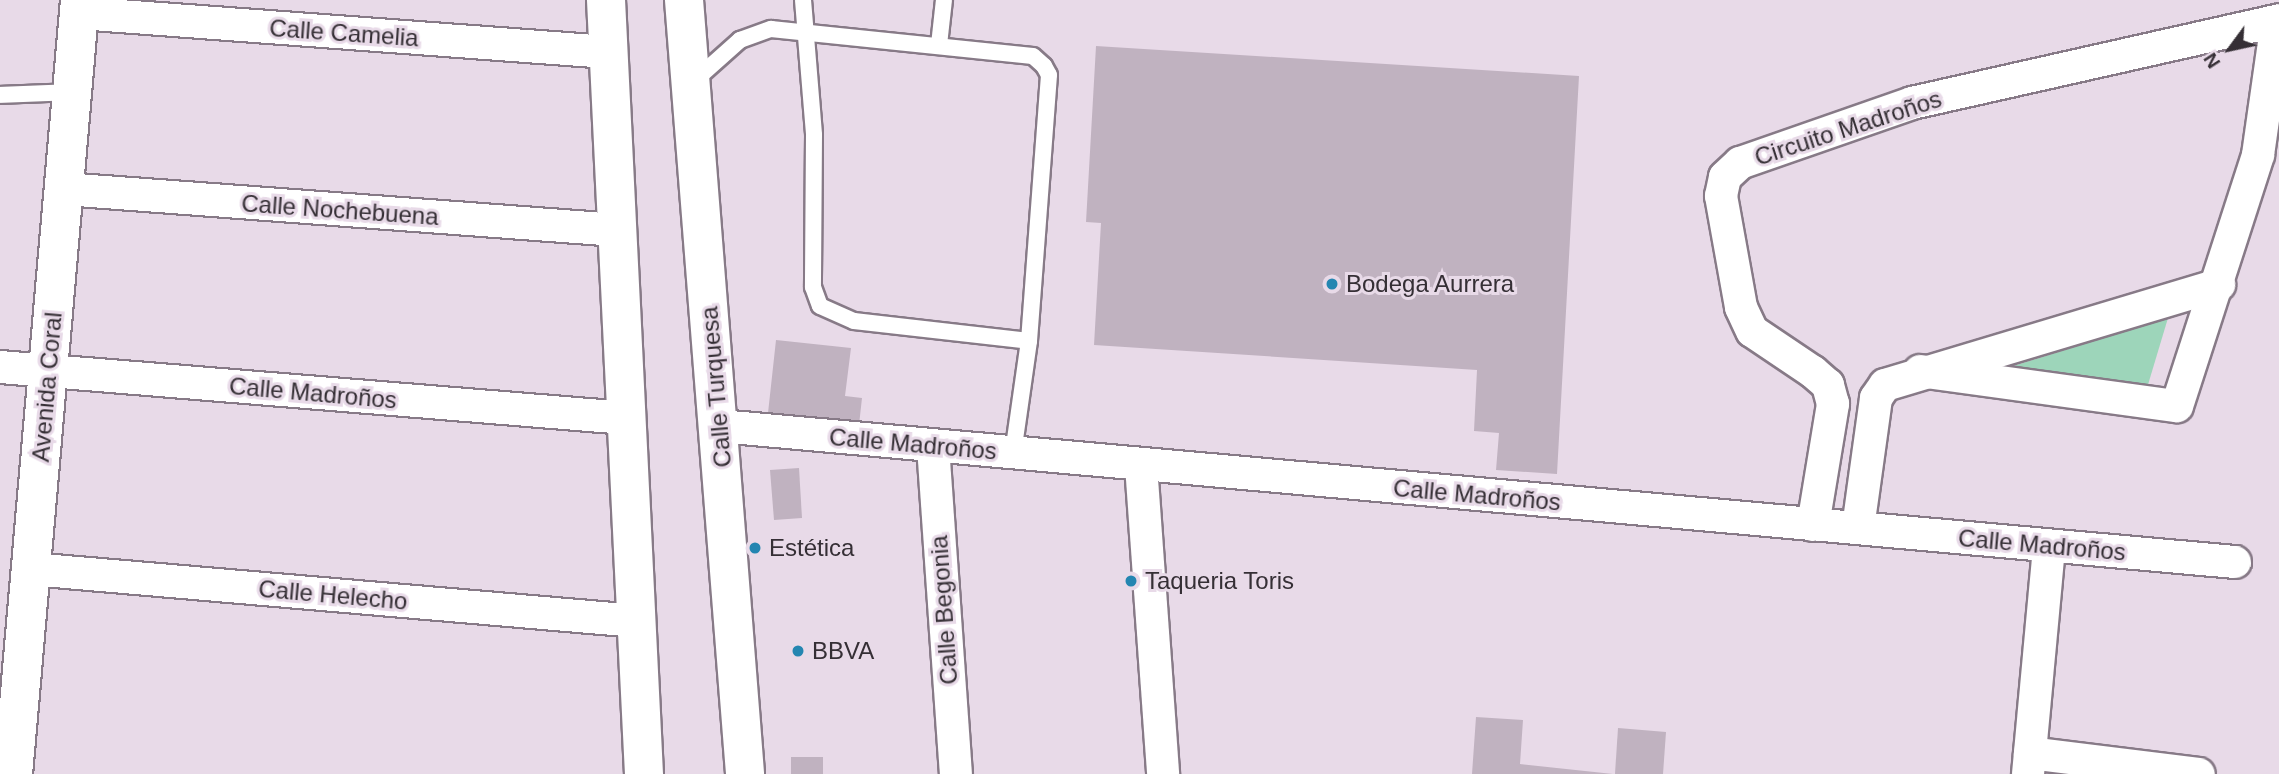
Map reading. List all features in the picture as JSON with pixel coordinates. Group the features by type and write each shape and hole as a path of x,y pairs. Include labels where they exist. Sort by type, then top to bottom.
{"main road":[{"path":"606,0 644,774"},
{"name":"Calle Turquesa","path":"684,0 720,426 745,774"},
{"name":"Avenida Coral","path":"13,774 80,7"}],"street":[{"name":"Calle Camelia","path":"80,7 608,52"},
{"name":"Circuito Madroños","path":"1812,525 1833,404 1820,378 1752,331 1741,307 1724,209 1725,177 1740,163 1912,103 2278,21 2259,155 2219,285 2177,406 1920,371"},
{"name":"Calle Nochebuena","path":"64,189 617,230"},
{"name":"Circuito Madroños","path":"1858,528 1876,398 1885,385 1920,371 2219,285"},
{"name":"Calle Madroños","path":"0,367 626,418"},
{"name":"Calle Madroños","path":"720,426 2235,562"},
{"name":"Calle Begonia","path":"933,446 956,774"},
{"path":"1141,464 1163,774"},
{"path":"2049,546 2029,764 2199,774"},
{"name":"Calle Helecho","path":"31,569 636,621"}],"lane":[{"path":"803,0 803,36 814,135 813,287 820,306 854,321 1029,341"},
{"path":"939,45 944,0"},
{"path":"691,84 740,40 771,29 803,36 939,45 1033,56 1049,75 1029,341 1013,453"},
{"path":"0,95 72,92"}],"green space":[{"path":"2168,318 2147,388 2010,367"}],"building":[{"name":"Bodega Aurrera","path":"1096,46 1579,76 1557,474 1496,470 1499,433 1474,431 1477,370 1094,345 1101,223 1086,222"},
{"path":"776,340 851,348 845,396 862,398 859,425 768,413"},
{"path":"799,468 802,518 774,520 770,470"},
{"path":"1476,717 1523,720 1520,764 1613,774 1472,774"},
{"path":"1618,728 1666,732 1663,774 1615,774"},
{"path":"791,757 823,757 823,774 791,774"}],"place":[{"name":"Bodega Aurrera","path":"1332,284"},
{"name":"Estética","path":"755,548"},
{"name":"Taqueria Toris","path":"1131,581"},
{"name":"BBVA","path":"798,651"}]}
